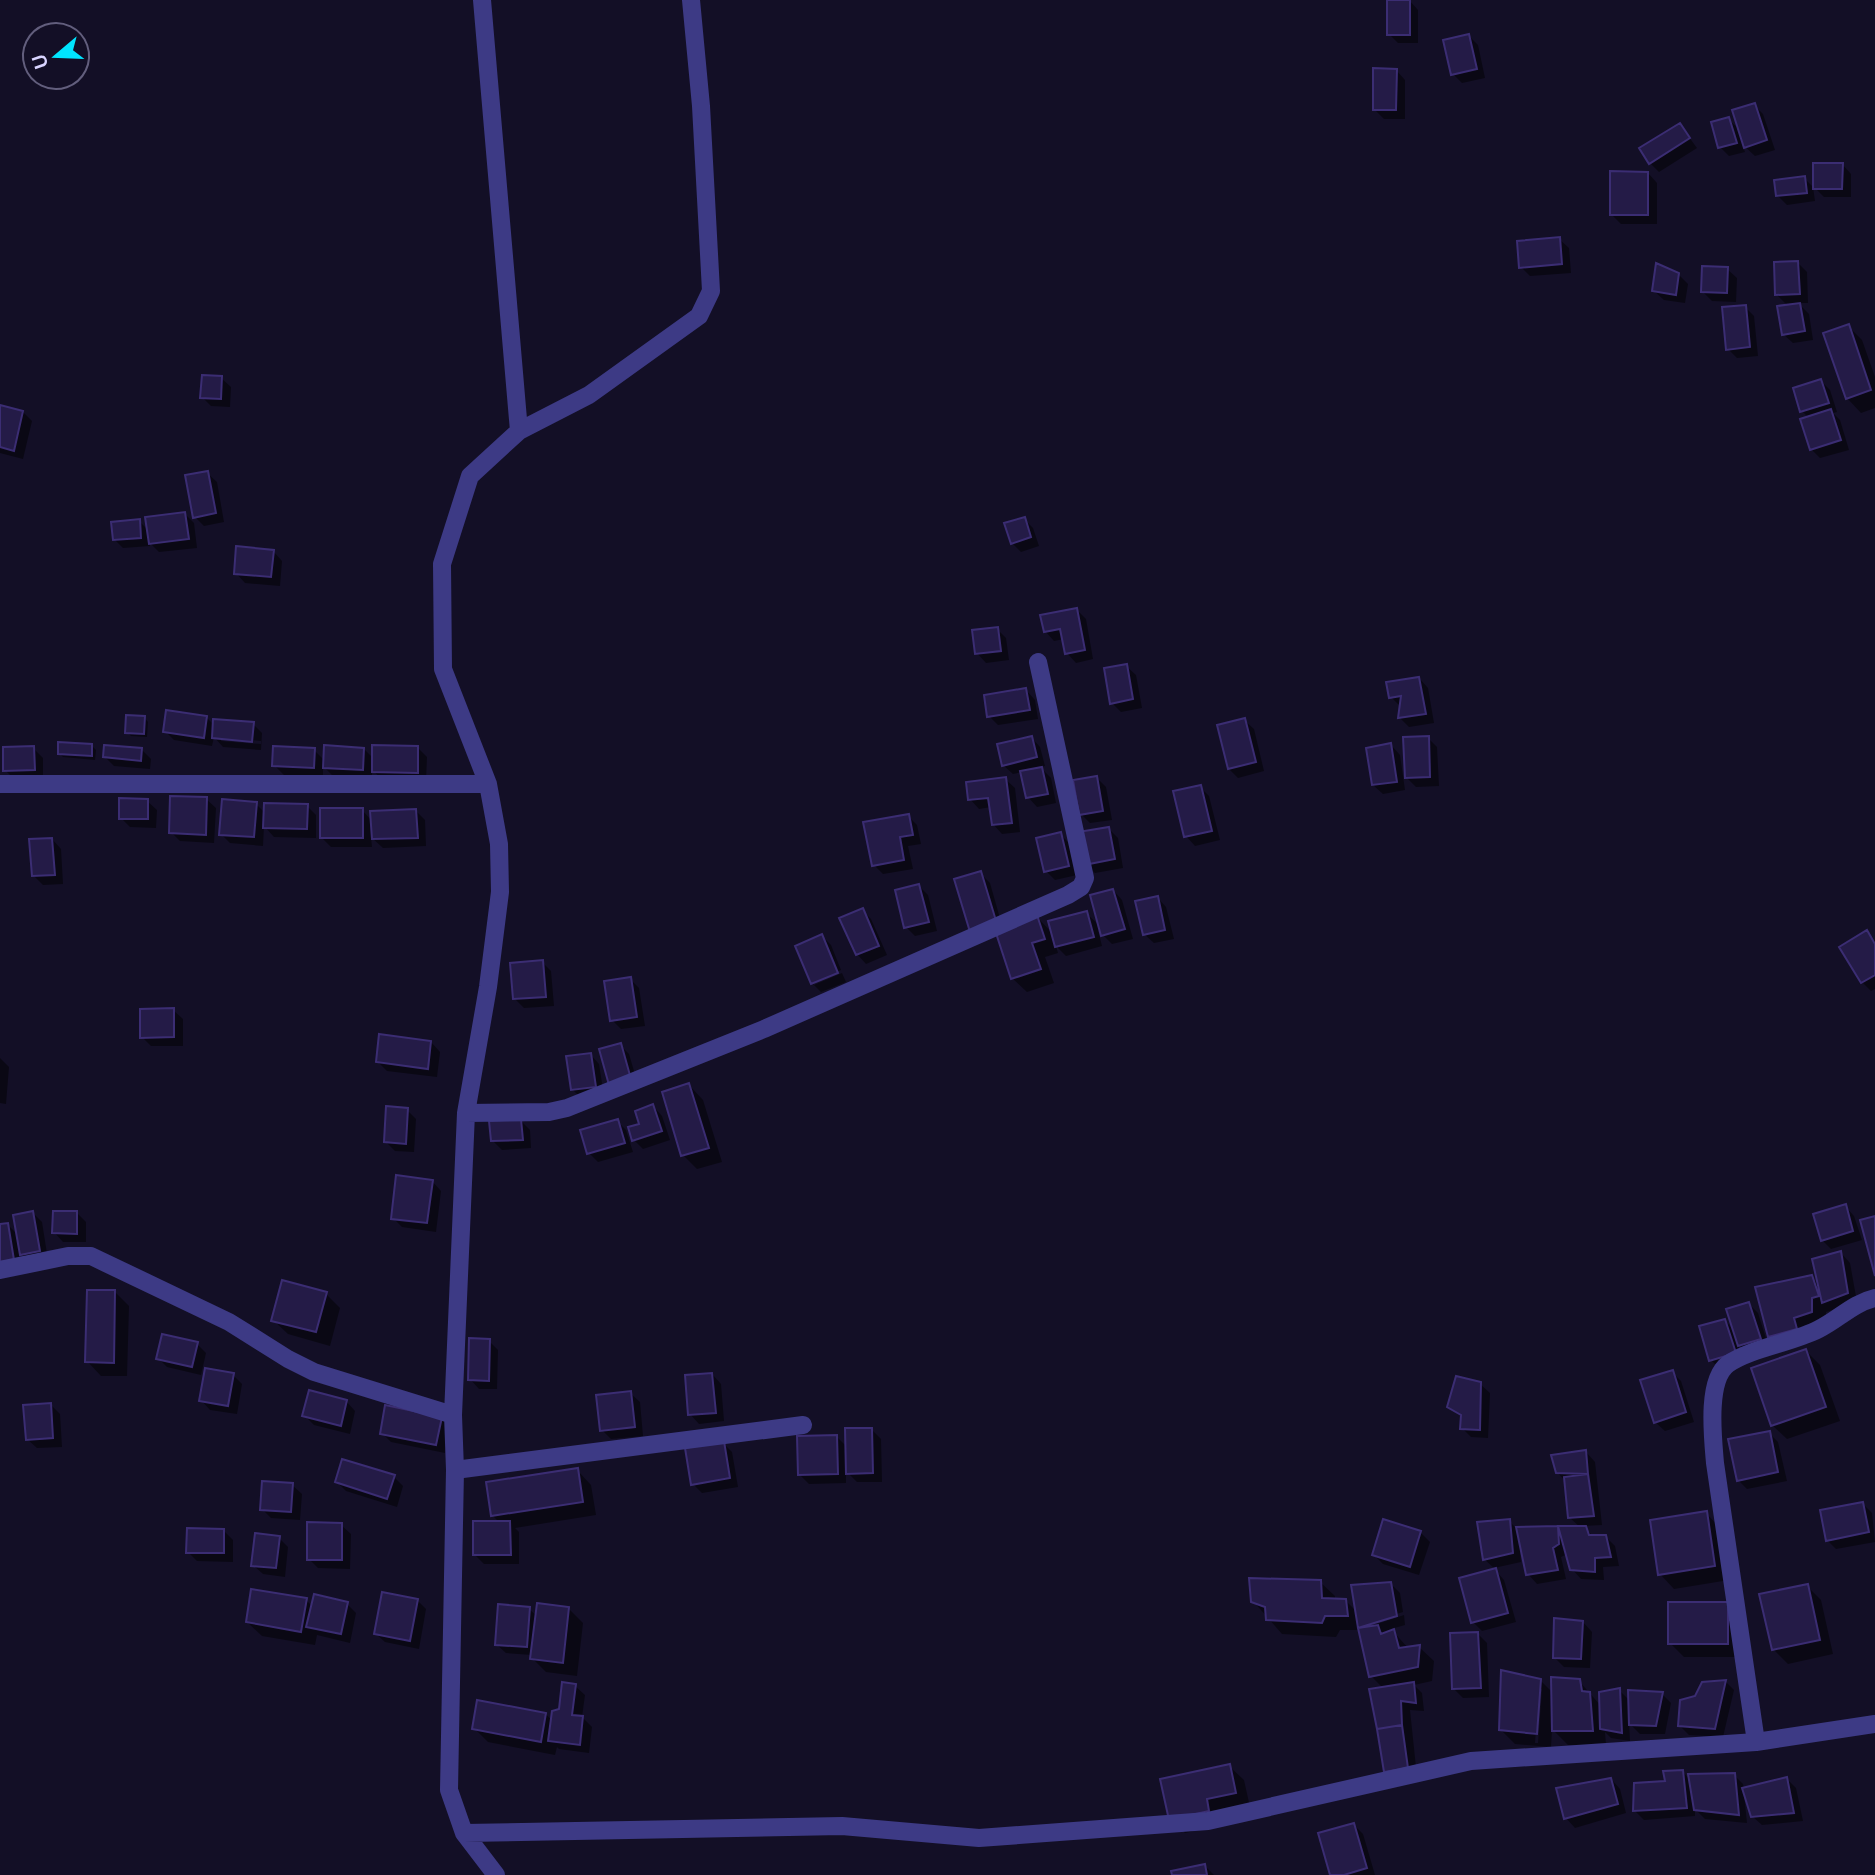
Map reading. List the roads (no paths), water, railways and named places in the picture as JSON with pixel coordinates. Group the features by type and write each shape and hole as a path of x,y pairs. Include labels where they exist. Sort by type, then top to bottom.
{"street":[{"path":"482,0 519,431"},
{"path":"496,1875 464,1833 449,1790 455,1470 453,1415 466,1113 488,987 500,892 499,844 488,784 443,669 442,564 470,476 519,431 589,395 699,316 711,291 701,106 691,0"},
{"path":"466,1113 549,1112 567,1108 764,1029 1081,887 1085,878 1038,662"},
{"path":"0,784 488,784"},
{"path":"0,1270 68,1256 91,1256 229,1322 314,1372 453,1415"},
{"path":"1756,1742 1715,1463 1715,1385 1725,1366 1820,1329 1863,1301 1875,1298"},
{"path":"455,1470 803,1425"},
{"path":"464,1833 842,1826 979,1838 1208,1821 1471,1761 1756,1742 1875,1724"}]}
